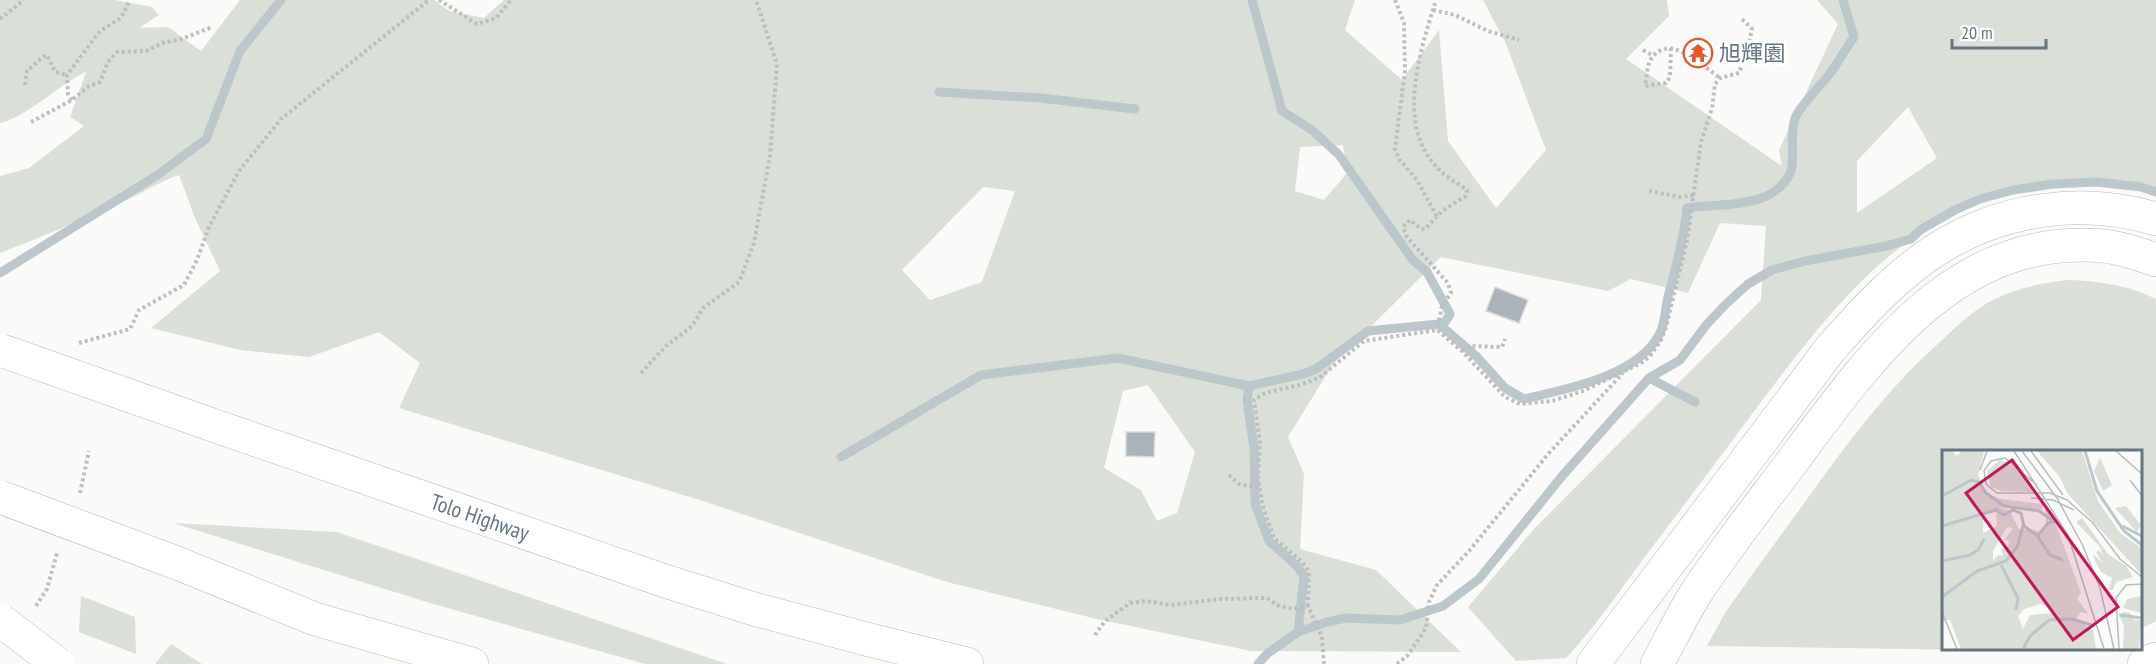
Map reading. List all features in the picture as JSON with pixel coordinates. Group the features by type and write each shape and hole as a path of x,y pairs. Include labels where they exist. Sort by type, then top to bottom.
{"highway":[{"path":"1593,664 1832,348 1873,303 1918,262 1959,237 2004,219 2027,213 2051,209 2099,208 2156,219"},
{"path":"1657,664 1695,595 1822,422 1876,355 1924,306 1944,290 1978,270 2034,248 2068,244 2105,246 2156,260"},
{"name":"Tolo Highway","path":"0,350 221,428 754,609 967,664"},
{"path":"0,497 177,563 315,619 467,662"},
{"path":"0,620 58,664"},
{"path":"2144,664 2156,659"}],"path":[{"path":"0,19 24,0"},
{"path":"72,100 68,94 67,75 100,31 121,18 130,0"},
{"path":"76,344 130,329 139,310 184,285 197,260 209,227 239,171 280,119 429,0"},
{"path":"439,0 477,24 496,18 511,0"},
{"path":"641,373 665,347 692,326 703,308 739,282 754,243 770,155 777,64 756,0"},
{"path":"1395,0 1404,23 1406,71 1395,149 1399,159 1417,180 1437,217"},
{"path":"1436,3 1422,55 1414,102 1418,137 1435,166 1467,190 1466,196 1451,204 1425,229 1421,229 1410,220 1402,227 1421,254 1449,283 1451,293 1442,306 1437,330"},
{"path":"1433,10 1455,15 1488,31 1519,39"},
{"path":"1324,664 1322,637 1308,606 1309,572 1302,562 1274,538 1265,518 1260,488 1260,442 1254,400 1264,393 1319,378 1364,340 1437,330 1462,351 1505,397 1520,404 1552,401 1583,391 1650,356 1661,340 1687,241 1701,142 1712,108 1715,84 1719,78 1739,73 1747,51 1752,29 1742,19"},
{"path":"31,122 72,100 89,86 100,82 108,62 117,52 146,51 165,42 179,40 212,27"},
{"path":"1671,48 1670,77 1666,83 1645,86 1652,55 1657,50 1671,48 1689,54 1719,78"},
{"path":"1643,50 1652,55"},
{"path":"26,85 27,70 47,55 55,72 67,75"},
{"path":"1648,191 1680,197 1694,195"},
{"path":"1462,351 1470,346 1502,348 1504,339"},
{"path":"1397,664 1408,655 1426,628 1429,602 1437,585 1484,533 1525,480 1623,372"},
{"path":"1229,475 1239,484 1260,488"},
{"path":"1095,635 1105,621 1130,603 1145,601 1172,605 1220,599 1266,598 1277,605 1293,609 1308,606"}],"shaded area":[{"path":"0,0 115,0 152,7 159,15 139,28 168,27 201,51 240,0 434,0 449,11 484,18 504,0 1355,0 1345,30 1402,80 1439,30 1448,141 1496,208 1546,150 1506,44 1483,0 1667,0 1669,16 1626,59 1782,166 1779,150 1838,24 1817,0 2156,0 2156,194 2127,187 2098,184 2039,187 1993,198 1951,215 1913,238 1879,265 1817,330 1598,620 1566,658 1516,661 1468,607 1535,528 1761,300 1766,226 1720,223 1688,293 1631,279 1608,291 1441,257 1333,364 1288,437 1304,474 1300,549 1376,570 1461,652 1251,651 1097,619 947,582 703,501 399,408 420,363 379,332 309,357 240,350 151,328 220,271 195,218 179,175 125,201 0,253 0,176 29,168 84,126 70,117 86,72 22,114 0,123","holes":["1908,107 1937,158 1857,213 1857,161","1343,145 1347,173 1324,200 1295,191 1300,147","983,187 1015,191 982,282 930,300 902,270","1148,385 1195,452 1177,513 1157,521 1141,490 1104,468 1123,391"]},
{"path":"2068,280 2091,281 2135,290 2156,299 2156,621 2141,628 2141,450 1942,450 1942,649 2060,649 2036,651 1707,646 1725,613 1836,460 1902,379 1965,319 1979,309 2011,292"},
{"path":"173,523 337,532 727,664 645,664 430,603"},
{"path":"81,596 135,617 136,654 79,632"},
{"path":"171,644 202,664 155,664"}],"building":[{"path":"1495,287 1528,300 1519,323 1486,311"},
{"path":"1126,432 1155,432 1154,457 1126,456"}],"waterway":[{"path":"0,273 159,174 206,139 240,51 281,0"},
{"path":"1252,0 1282,111 1312,130 1339,155 1412,259 1427,272 1450,314 1445,322 1439,324"},
{"path":"1258,664 1268,653 1298,632 1304,577 1297,566 1269,541 1255,504 1254,448 1247,400 1249,386 1316,369 1368,331 1439,324 1477,357 1505,388 1524,399 1580,385 1619,370 1636,360 1650,348 1662,328 1687,208 1760,199 1773,193 1784,184 1791,171 1796,116 1831,72 1854,37 1843,0"},
{"path":"939,92 1041,98 1135,109"},
{"path":"1298,632 1346,618 1400,620 1443,606 1479,579 1563,475 1649,378 1680,360 1707,324 1727,303 1748,284 1772,270 1911,239 1920,230 1955,210 1980,199 2013,190 2053,184 2097,182 2141,187 2156,192"},
{"path":"841,457 981,375 1118,358 1249,386"},
{"path":"1649,378 1695,402"}],"place":[{"name":"旭輝園","path":"1698,53"}]}
